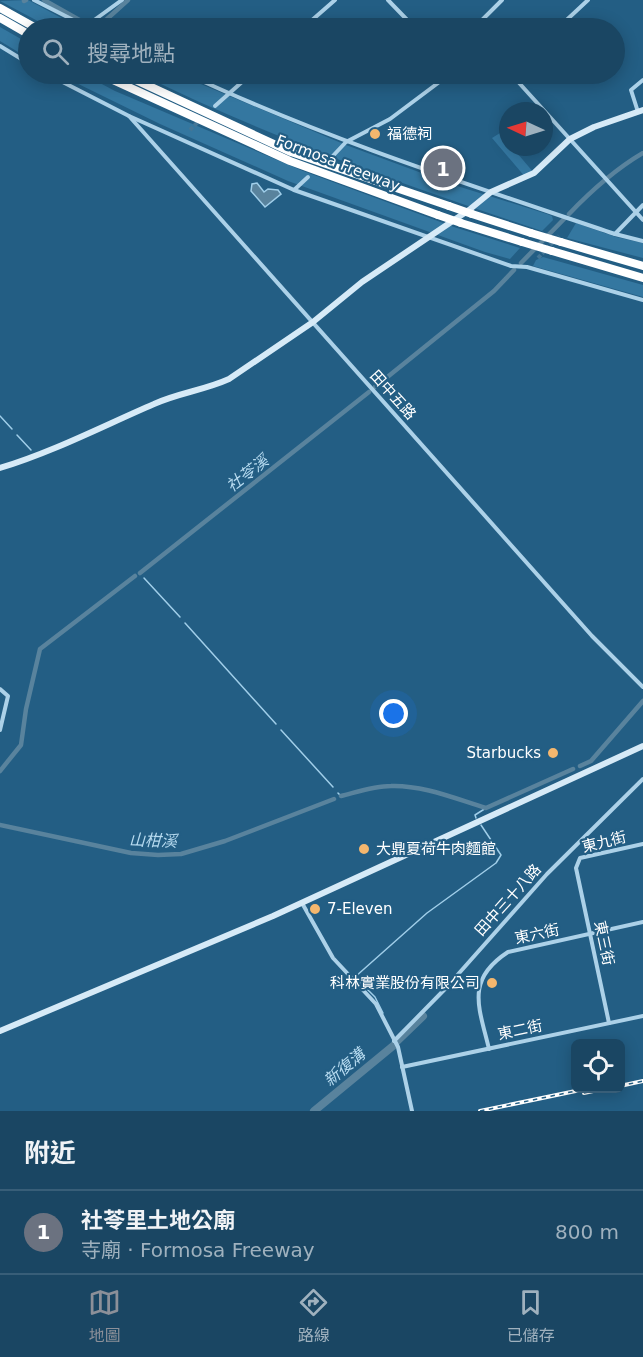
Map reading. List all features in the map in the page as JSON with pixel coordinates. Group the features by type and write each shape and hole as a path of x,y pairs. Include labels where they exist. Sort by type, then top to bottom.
{"highway":[{"path":"0,8 18,18"},
{"path":"0,18 18,28"},
{"name":"Formosa Freeway","path":"122,84 290,161 461,223 643,278"},
{"name":"Formosa Freeway","path":"145,84 291,152 472,214 643,266"}],"street":[{"path":"34,0 68,18"},
{"path":"100,18 122,0"},
{"path":"314,18 335,0"},
{"path":"388,0 405,18"},
{"path":"484,18 502,0"},
{"path":"569,18 588,0"},
{"path":"0,46 18,57"},
{"path":"0,468 34,458 156,402 214,386 229,379 313,322 362,282 469,210 491,192 534,173 570,139 594,127 640,111 631,90 643,80"},
{"path":"67,84 129,116 294,190 511,266 527,267 643,300"},
{"path":"209,84 346,142 615,234 643,241"},
{"path":"215,106 239,84"},
{"path":"330,159 346,142 390,119 437,84"},
{"path":"520,84 643,220"},
{"name":"田中五路","path":"129,116 592,636 643,687"},
{"path":"294,190 308,177"},
{"path":"615,234 643,205"},
{"path":"0,689 9,696 0,730"},
{"path":"0,1031 302,903 643,746"},
{"name":"田中三十八路","path":"394,1041 445,989 548,874 643,779"},
{"name":"東九街","path":"576,868 580,858 643,844"},
{"name":"東三街","path":"576,868 609,1023"},
{"path":"302,903 333,958 376,1004 394,1041 412,1111"},
{"name":"東六街","path":"489,1048 477,996 481,981 494,962 508,952 643,922"},
{"name":"東二街","path":"402,1067 643,1016"}],"shaded area":[{"path":"27,0 61,18 32,18 0,1"},
{"path":"0,27 18,37 18,52 0,41"},
{"path":"78,84 102,84 303,171 454,227 520,248 510,259 485,252 288,181 160,124"},
{"path":"161,84 201,84 346,145 454,185 547,214 552,216 553,220 542,231 338,159"},
{"path":"499,134 499,146 492,138"},
{"path":"507,156 520,156 534,173 526,178"},
{"path":"257,183 264,192 268,189 278,190 281,194 265,207 251,191 252,184"},
{"path":"576,223 616,237 643,243 643,258 567,238"},
{"path":"543,257 643,285 643,297 533,266 536,260"}],"waterway":[{"path":"44,0 76,18"},
{"path":"108,18 128,0"},
{"name":"社苓溪","path":"569,214 622,166 643,153"},
{"name":"社苓溪","path":"521,263 565,218"},
{"name":"社苓溪","path":"375,387 494,291 514,270"},
{"name":"社苓溪","path":"140,573 369,392"},
{"path":"0,416 12,429"},
{"path":"17,435 31,450"},
{"name":"社苓溪","path":"0,771 21,745 26,709 40,649 135,576"},
{"path":"144,578 180,617"},
{"path":"185,623 276,724"},
{"name":"山柑溪","path":"580,766 591,761 643,701"},
{"path":"281,730 333,787"},
{"name":"山柑溪","path":"341,796 378,787 403,786 439,793 486,808 573,769"},
{"name":"山柑溪","path":"338,793 341,796"},
{"name":"山柑溪","path":"0,825 131,853 181,854 225,841 334,799"},
{"path":"476,818 475,815 486,808"},
{"path":"383,1013 375,997 355,977 427,913 496,863 501,855 481,825"},
{"name":"新復溝","path":"396,1042 423,1016"},
{"name":"新復溝","path":"314,1111 393,1046"}],"tunnel":[{"path":"190,130 200,120"},
{"path":"538,258 559,236"}],"railway":[{"path":"625,1085 643,1081"},
{"path":"480,1111 571,1092"}],"place":[{"name":"福德祠","path":"375,134"},
{"name":"社苓里土地公廟","path":"443,168"},
{"name":"Starbucks","path":"553,753"},
{"name":"大鼎夏荷牛肉麵館","path":"364,849"},
{"name":"7-Eleven","path":"315,909"},
{"name":"科林實業股份有限公司","path":"492,983"}]}
